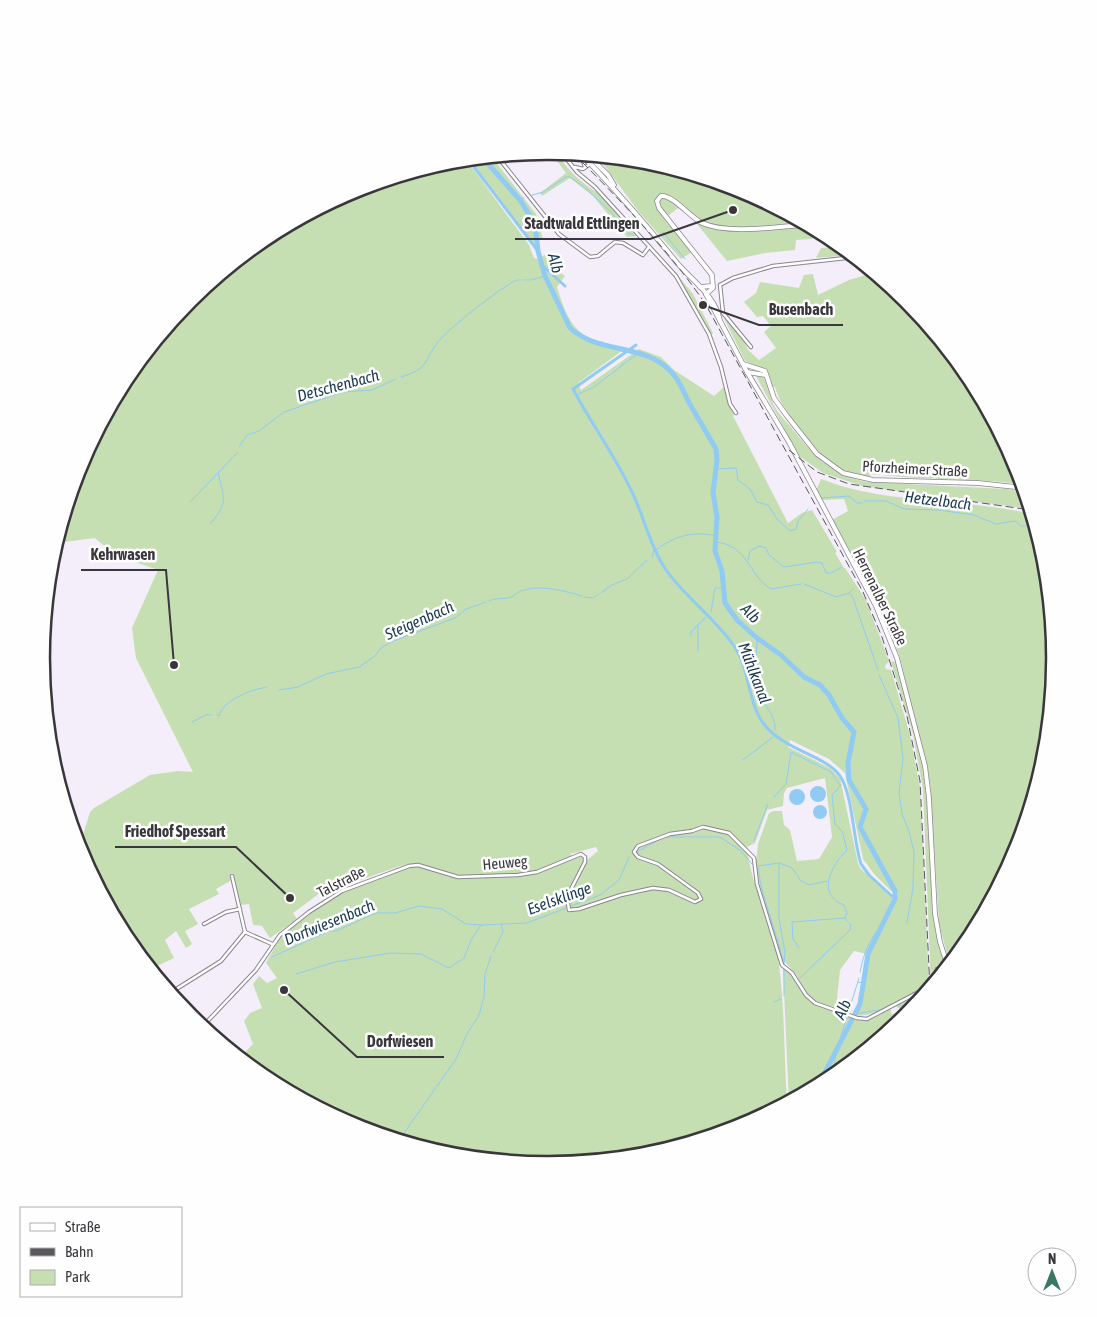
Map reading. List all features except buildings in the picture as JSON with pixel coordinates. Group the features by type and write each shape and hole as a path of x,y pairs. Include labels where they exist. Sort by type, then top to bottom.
{"main road":[{"name":"Herrenalber Straße","path":"593,162 715,306 720,321 742,364 788,442 876,606 897,658 925,766 929,798 935,914 946,960"},
{"path":"706,294 713,284 712,276 660,210 658,200 664,195 668,196 695,220 709,226 756,228 796,226"},
{"path":"700,287 713,284"},
{"path":"742,364 763,369 766,375"},
{"path":"747,372 751,367"},
{"path":"747,372 757,372 766,375"},
{"path":"754,383 754,376 757,372"},
{"name":"Pforzheimer Straße","path":"766,375 777,404 802,436 823,460 843,473 873,480 978,483 1017,487"}],"street":[{"path":"569,161 577,172 584,176 676,276 709,334 723,373 730,404 736,413"},
{"path":"583,161 584,176"},
{"path":"502,162 560,234 590,257 598,256 615,242 623,242 643,255 648,247"},
{"path":"575,167 584,168 593,162"},
{"path":"713,284 720,286 732,278 773,266 845,258"},
{"path":"720,286 723,313 751,347"},
{"name":"Heuweg","path":"422,866 458,877 487,877 537,872 579,854 584,856 586,860 568,894 567,906 574,911 621,895 653,888 669,890 690,901 699,901 700,896 698,893 658,864 638,857 634,852 638,846 670,834 692,831 703,827 724,830 748,850 755,862 757,884 782,965 792,973 806,995 815,1003 857,1018 868,1019 918,992"},
{"name":"Talstraße","path":"207,1021 256,970 272,944 280,935 309,912 342,891 397,869 409,866 422,866"},
{"path":"232,876 245,932"},
{"path":"204,924 226,912 240,909"},
{"path":"245,932 272,944"},
{"path":"177,990 221,961 245,932"}],"green space":[{"path":"562,160 585,184 596,192 598,191 636,236 627,237 593,196 570,178 542,196 540,193 566,173 557,161"},
{"path":"496,163 536,214 543,239 535,237 534,245 475,166"},
{"path":"602,163 646,170 709,186 769,211 814,237 812,239 796,240 795,250 765,253 727,261 697,224 700,220 682,205 664,219 692,252 681,259 638,211"},
{"path":"471,166 529,245 534,258 538,259 546,254 547,261 565,276 557,287 567,315 573,324 588,337 626,348 578,383 581,390 639,349 661,357 674,370 714,396 725,386 733,416 788,523 802,513 812,510 837,552 835,553 844,568 866,600 889,661 885,666 886,669 891,670 910,735 920,787 929,980 920,990 903,1000 871,1014 855,1015 860,1004 868,954 854,951 840,970 836,1008 817,1002 808,995 796,974 782,959 759,882 756,862 758,844 769,813 782,811 784,825 790,830 797,861 819,859 832,837 825,778 787,788 784,793 783,806 767,810 755,843 747,847 753,877 772,935 779,965 787,1096 739,1119 709,1131 678,1140 614,1153 548,1157 483,1153 419,1140 388,1131 328,1106 299,1090 244,1053 253,1044 244,1021 250,1013 262,1008 253,984 259,976 267,983 277,978 266,963 281,936 340,893 405,864 327,894 324,890 293,913 297,919 270,938 262,926 253,925 249,904 241,905 233,873 230,874 232,880 216,889 219,894 189,909 198,924 185,931 192,944 186,948 176,931 165,940 174,958 157,966 117,908 101,879 83,836 90,812 94,808 150,775 178,771 193,772 136,658 132,628 158,570 161,571 115,555 95,538 64,542 76,498 101,438 117,409 153,355 196,306 245,263 299,227 328,211 388,186 419,177","holes":["790,740 829,759 845,773 863,859 874,874 891,891 898,893 893,908 891,908 892,898 860,868 840,778 830,768 788,747","596,847 598,851 587,860 568,901 560,903 584,863 583,857 574,857 570,854"]},
{"path":"830,247 842,256 816,258 821,248"},
{"path":"669,265 693,294 713,333 711,334"},
{"path":"813,274 818,295 849,280 866,275 901,306 944,355 980,409 996,438 1015,483 870,474 870,477 855,474 833,464 817,450 799,429 778,396 775,387 772,387 766,371 745,361 724,318 743,339 748,350 759,360 776,348 764,332 771,326 763,316 757,317 744,302 756,293 760,282 799,288 804,275"},
{"path":"760,374 763,377 767,383 773,404 806,446 831,468 841,473 866,482 1007,489 1018,491 1024,508 862,486 823,473 799,456 756,376"},
{"path":"821,479 873,493 1006,509 1025,513 1030,529 1043,593 1047,658 1043,724 1037,756 1021,819 996,879 980,908 948,957 939,924 930,783 900,657 879,602 832,520 848,511 844,499 821,500 816,491"},
{"path":"891,662 896,663 925,774 934,917 943,959 931,978 923,789 913,734"},
{"path":"783,969 793,977 809,999 845,1016 866,1021 891,1009 891,1014 899,1013 852,1054 789,1095"},
{"path":"916,995 901,1011 896,1006"}],"water":[{"path":"815,786 821,786 826,791 824,800 815,802 810,797 810,791"},
{"path":"797,789 803,791 805,797 803,803 797,805 791,803 789,797 791,791"},
{"path":"817,805 823,805 827,812 823,819 817,819 813,815 813,809"}],"waterway":[{"name":"Alb","path":"488,164 520,200 535,224 538,251 545,276 570,328 581,336 593,341 631,351 655,360 666,367 678,380 716,449 717,460 713,493 717,517 715,551 722,571 725,603 737,620 757,638 781,655 804,677 820,685 829,695 842,718 854,732 848,763 849,780 866,809 860,827 895,891 895,899 868,954 860,1004 825,1073"},
{"path":"473,166 538,251"},
{"path":"529,196 543,192 566,177 570,177 595,197 610,211 620,225 634,236"},
{"name":"Alb","path":"520,200 524,198"},
{"path":"663,232 685,259"},
{"path":"545,268 565,286"},
{"name":"Detschenbach","path":"531,280 545,276"},
{"path":"401,377 421,368 443,336 489,298 517,280"},
{"name":"Detschenbach","path":"524,280 529,280"},
{"name":"Mühlkanal","path":"636,345 573,389 626,480 656,552 666,570 734,646 743,664 754,704 763,723 782,740 825,763 840,776 848,794 861,864 869,875 895,899"},
{"path":"576,395 594,387 637,354"},
{"name":"Detschenbach","path":"239,447 247,435 259,431 284,412 343,392 372,390 396,379"},
{"name":"Detschenbach","path":"210,524 220,511 223,500 218,473 238,452"},
{"name":"Hetzelbach","path":"716,469 736,468 738,480 750,489 757,502 768,505 777,519 790,531 796,529 798,521 808,509"},
{"path":"190,502 217,474"},
{"name":"Hetzelbach","path":"821,498 849,496 857,503 862,503"},
{"name":"Hetzelbach","path":"864,501 886,501 904,509 938,510 974,515 996,524 1015,521 1021,526 1029,526"},
{"path":"660,547 687,535 716,536"},
{"path":"715,542 735,548 763,583 771,589 801,584"},
{"path":"748,560 750,551 759,546 766,548 769,555 784,567 817,562 822,563 826,573 831,573 842,567"},
{"name":"Mühlkanal","path":"652,557 654,550 659,548"},
{"name":"Steigenbach","path":"601,593 612,585 627,579 647,560"},
{"path":"804,584 836,597 849,593 853,598 878,670"},
{"name":"Steigenbach","path":"489,601 508,598 518,592 536,588 552,589 582,596"},
{"path":"711,612 715,588 723,588"},
{"path":"849,593 854,588"},
{"name":"Steigenbach","path":"585,597 593,598 599,594"},
{"name":"Steigenbach","path":"279,690 298,687 326,674 359,667 391,642 455,618 466,609 486,602"},
{"path":"691,636 691,632 706,617"},
{"path":"698,625 698,651"},
{"path":"757,638 756,686 760,697 773,718 775,730"},
{"path":"879,675 898,718 903,758 899,793 902,814 909,831 914,852 913,888 907,923"},
{"name":"Steigenbach","path":"217,715 219,716 221,710 239,696 267,687"},
{"name":"Steigenbach","path":"192,722 206,715 211,715"},
{"path":"743,760 773,737"},
{"path":"774,797 786,784 791,752 831,772 840,785"},
{"path":"841,785 832,795 835,824 842,831 847,850 832,871 828,887 830,894 835,900 844,905 847,921"},
{"path":"754,841 768,804"},
{"name":"Eselsklinge","path":"637,852 664,837 720,837 740,850 752,864 758,866 779,863 792,868 801,881 809,885 827,881"},
{"name":"Eselsklinge","path":"296,974 335,962 391,953 421,954 449,968 464,958 471,940 481,925 527,923 600,895 619,880 629,857"},
{"path":"779,864 779,919 785,952 784,964"},
{"path":"758,867 761,886 784,962"},
{"name":"Dorfwiesenbach","path":"272,957 329,931 336,931 376,913 395,913 419,906 442,909 466,924 481,925"},
{"path":"799,948 793,939 792,922 845,918"},
{"path":"799,979 850,930 851,925 849,923"},
{"name":"Alb","path":"860,972 868,946 883,923"},
{"path":"493,952 503,932 501,924"},
{"path":"403,1135 456,1059 467,1034 479,1015 484,997 485,974 491,956"},
{"path":"784,968 784,996"},
{"name":"Alb","path":"834,1066 836,1052 859,978"},
{"name":"Alb","path":"858,982 863,983"},
{"path":"774,1002 781,999"},
{"path":"899,1006 906,1006"},
{"path":"855,1014 878,1010"}],"railway":[{"path":"581,161 661,246 706,305 863,592 882,637 907,716 920,781 930,979"},
{"path":"789,450 817,472 849,484 1024,509"}],"place":[{"name":"Stadtwald Ettlingen","path":"733,210"},
{"name":"Busenbach","path":"703,305"},
{"name":"Kehrwasen","path":"174,665"},
{"name":"Friedhof Spessart","path":"290,898"},
{"name":"Dorfwiesen","path":"284,990"}]}
